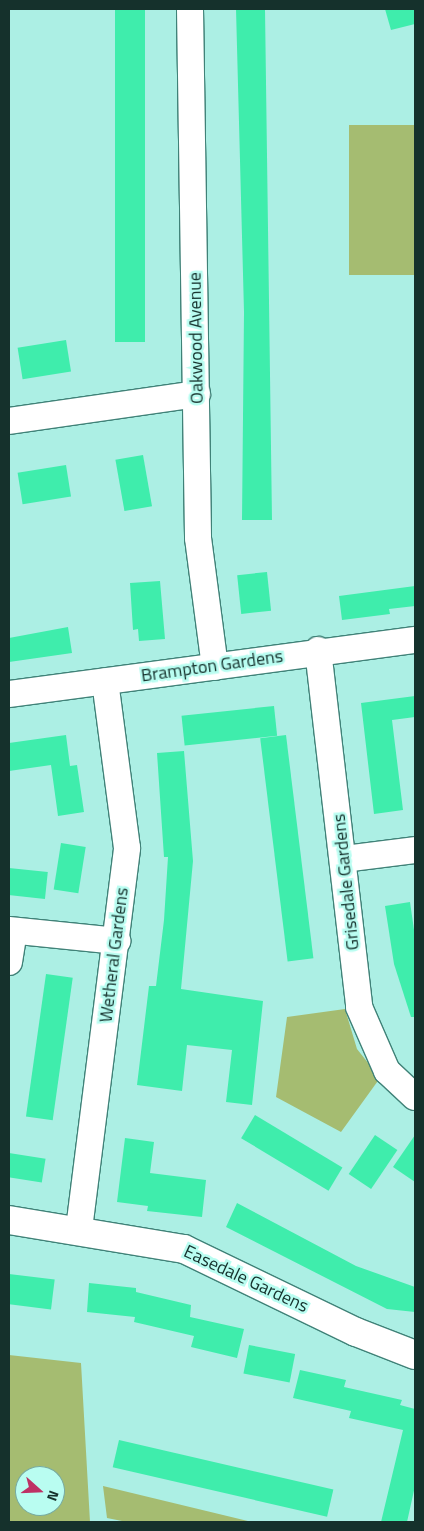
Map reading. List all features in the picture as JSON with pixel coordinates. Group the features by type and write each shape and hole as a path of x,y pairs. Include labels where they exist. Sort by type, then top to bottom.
{"street":[{"name":"Oakwood Avenue","path":"190,9 198,538 215,666"},
{"path":"9,421 197,394"},
{"name":"Brampton Gardens","path":"9,694 318,650 415,640"},
{"name":"Grisedale Gardens","path":"318,650 344,859 359,1007 387,1070 415,1097"},
{"name":"Wetheral Gardens","path":"79,1229 127,848 105,681"},
{"path":"344,859 415,850"},
{"path":"9,962 11,931 116,941"},
{"name":"Easedale Gardens","path":"9,1220 79,1229 184,1249 356,1332 415,1355"}],"green space":[{"path":"349,125 415,125 415,275 349,275"},
{"path":"345,1009 357,1049 380,1078 341,1132 276,1097 287,1017"},
{"path":"9,1355 81,1363 90,1522 9,1522"},
{"path":"103,1486 252,1522 127,1522 107,1518"}],"building":[{"path":"115,9 145,9 145,342 115,342"},
{"path":"236,9 265,9 272,520 242,520 244,312"},
{"path":"385,9 415,9 415,24 391,30"},
{"path":"66,340 71,372 23,379 18,348"},
{"path":"143,455 152,506 124,511 115,460"},
{"path":"66,465 71,497 23,504 18,473"},
{"path":"267,572 271,611 241,614 237,575"},
{"path":"160,581 165,639 139,641 138,629 133,630 130,583"},
{"path":"415,586 415,606 389,609 390,614 342,620 339,596"},
{"path":"68,627 72,653 9,662 9,638"},
{"path":"415,696 415,717 392,720 403,810 374,814 361,703"},
{"path":"274,706 277,736 185,746 182,716"},
{"path":"66,735 70,766 77,765 84,812 58,816 51,765 9,771 9,743"},
{"path":"286,735 313,958 288,961 260,738"},
{"path":"184,751 193,861 181,989 263,1001 252,1105 226,1102 232,1050 187,1045 182,1091 137,1085 149,986 156,986 164,920 168,857 164,857 157,753"},
{"path":"61,843 86,847 78,893 54,889"},
{"path":"9,868 48,872 45,899 9,895"},
{"path":"410,902 415,937 415,1017 411,1017 394,964 385,906"},
{"path":"46,974 73,978 53,1120 26,1117"},
{"path":"255,1115 342,1168 329,1191 241,1138"},
{"path":"375,1135 397,1150 371,1189 349,1174"},
{"path":"415,1135 415,1182 393,1167"},
{"path":"125,1138 154,1142 150,1173 206,1180 202,1217 147,1211 148,1206 117,1202"},
{"path":"9,1153 46,1159 42,1182 9,1177"},
{"path":"237,1203 356,1266 415,1287 415,1312 387,1309 226,1227"},
{"path":"9,1274 55,1280 51,1309 9,1304"},
{"path":"89,1283 136,1288 136,1292 191,1305 190,1317 244,1329 237,1358 191,1347 194,1336 134,1322 135,1317 87,1312"},
{"path":"249,1345 295,1354 290,1382 243,1373"},
{"path":"300,1370 346,1380 344,1387 402,1400 400,1405 415,1409 415,1486 407,1522 381,1522 403,1430 349,1418 351,1411 293,1398"},
{"path":"119,1440 333,1489 327,1517 113,1467"}]}
